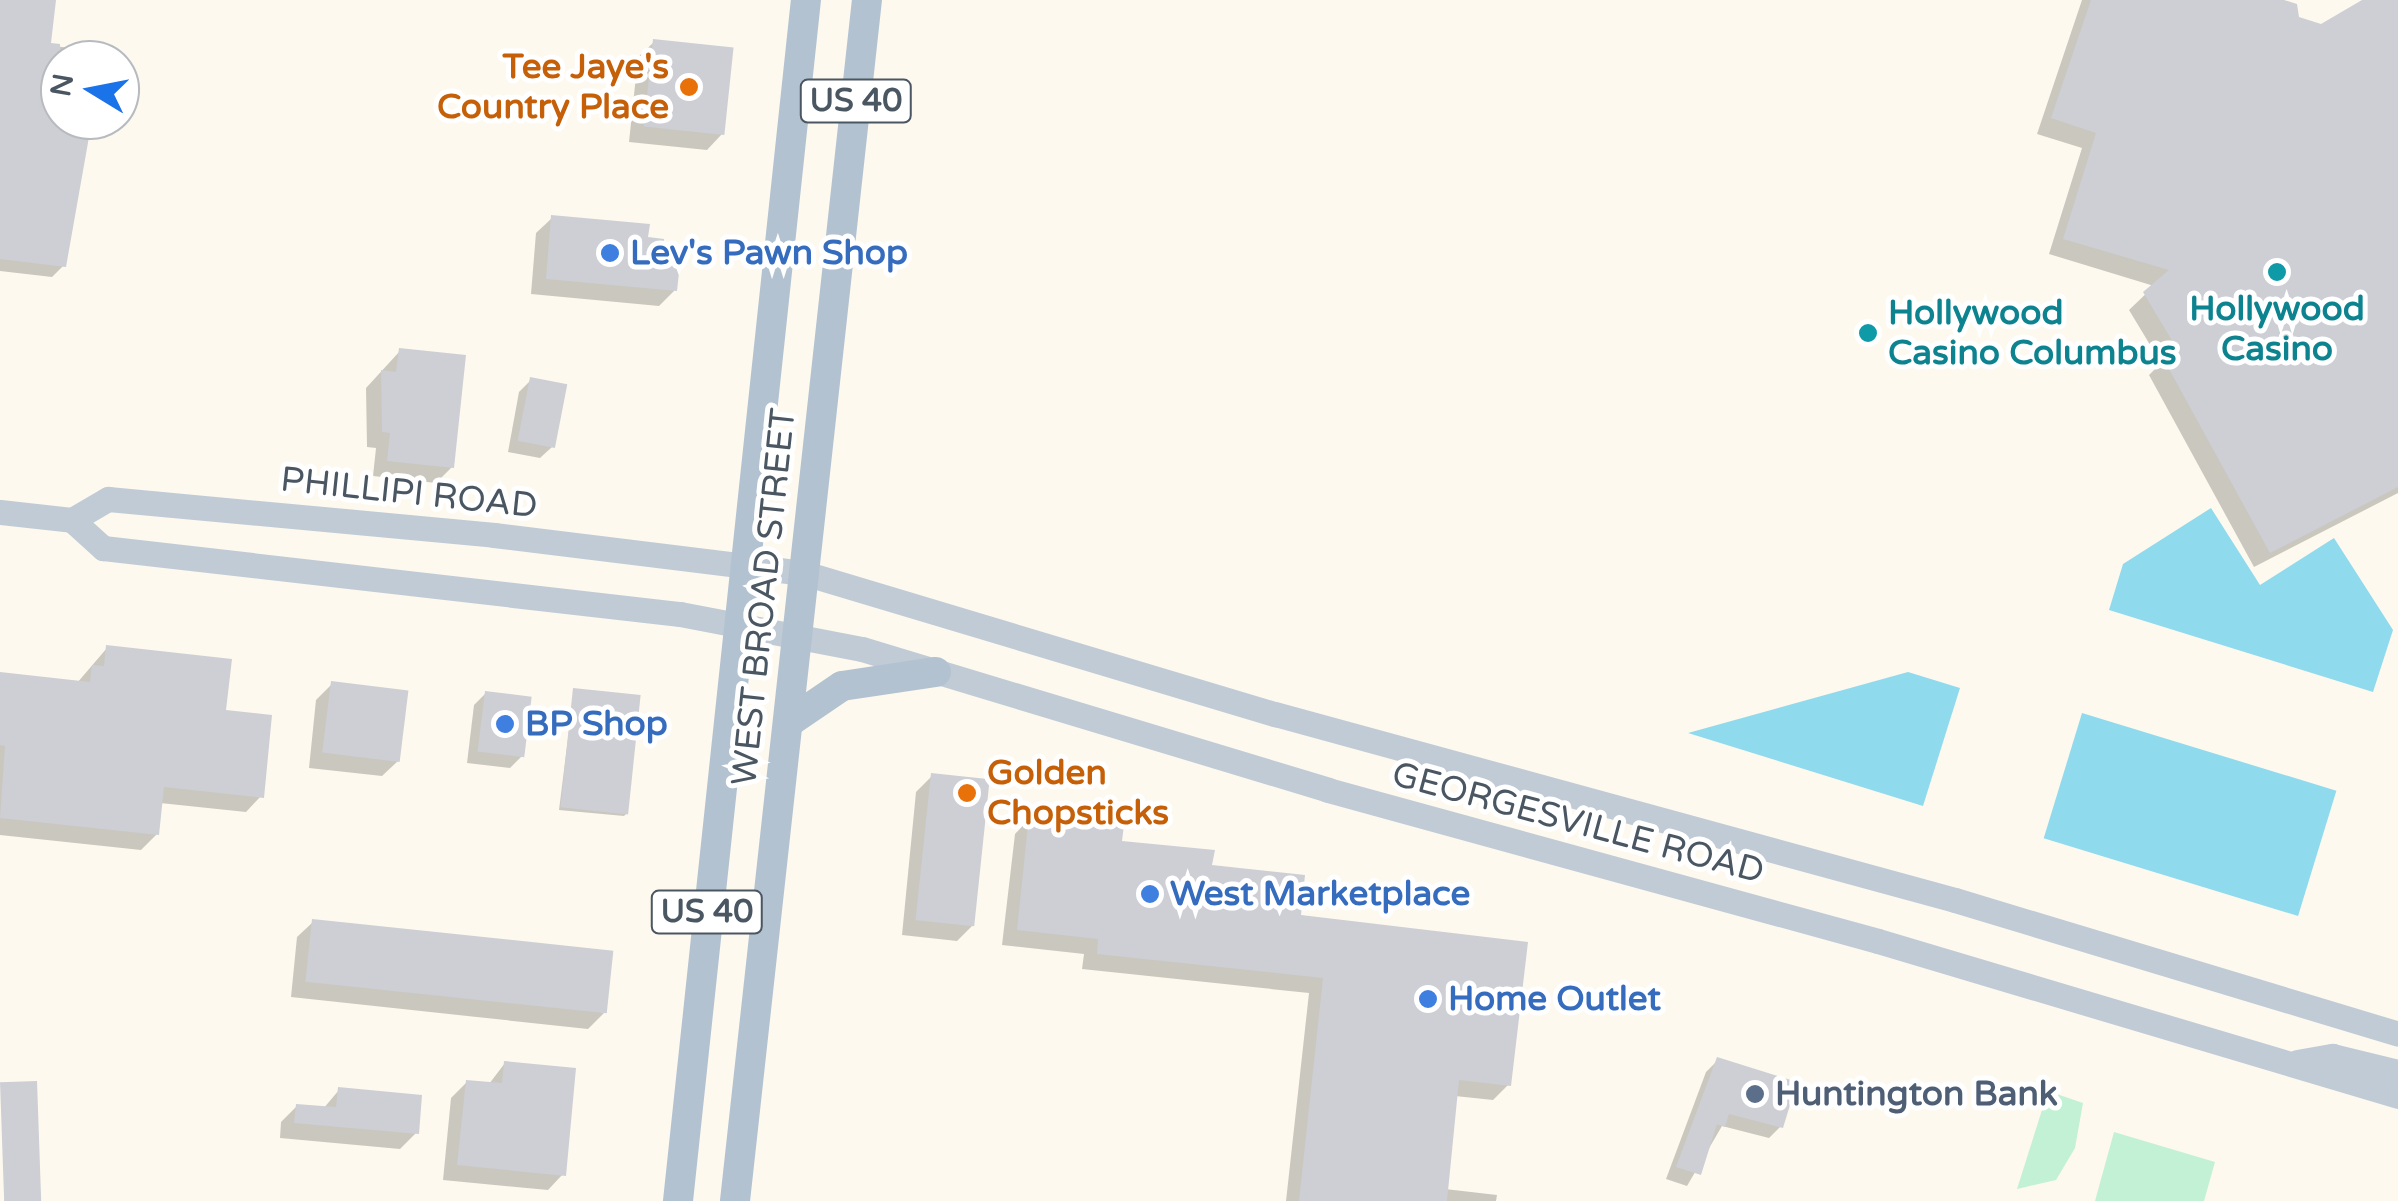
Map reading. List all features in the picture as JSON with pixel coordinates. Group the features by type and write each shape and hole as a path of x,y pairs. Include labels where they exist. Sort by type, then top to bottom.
{"main road":[{"name":"WEST BROAD STREET","path":"678,1201 806,0"},
{"name":"WEST BROAD STREET","path":"735,1201 867,0"},
{"name":"PHILLIPI ROAD","path":"72,520 108,499 744,566"},
{"path":"0,512 72,520 103,548 738,623"},
{"name":"GEORGESVILLE ROAD","path":"744,566 804,574 1275,714 1955,900 2398,1034"},
{"name":"GEORGESVILLE ROAD","path":"738,623 798,633 936,672 1328,790 1878,941 2398,1096"},
{"path":"789,722 842,686 936,672"},
{"path":"695,1201 712,1055 699,991"},
{"path":"2293,1064 2332,1056 2398,1072"}],"shaded area":[{"path":"0,0 2398,0 2398,1201 0,1201"}],"green space":[{"path":"2048,1091 2083,1103 2075,1148 2056,1180 2017,1189"},
{"path":"2114,1132 2215,1162 2204,1201 2095,1201"}],"water":[{"path":"2211,508 2260,585 2334,538 2393,630 2373,692 2109,610 2123,564"},
{"path":"1908,672 1960,688 1923,806 1688,733"},
{"path":"2082,713 2336,791 2298,916 2044,838"}],"building":[{"path":"0,0 56,0 51,40 40,40 40,140 88,140 66,267 0,259"},
{"name":"Hollywood Casino","path":"2091,0 2284,0 2297,4 2299,17 2321,24 2362,0 2398,0 2398,487 2270,553 2163,358 2177,349 2143,292 2169,270 2063,239 2096,133 2051,118"},
{"name":"Tee Jaye's Country Place","path":"653,39 734,47 724,135 644,127"},
{"name":"Lev's Pawn Shop","path":"551,215 650,224 648,237 664,239 663,252 681,254 677,291 546,279"},
{"path":"399,348 466,355 454,468 387,461 390,433 382,432 381,370 396,372"},
{"path":"530,377 567,384 555,448 518,441"},
{"path":"106,645 232,659 226,710 272,715 264,798 164,787 159,835 0,818 5,746 0,745 0,672 90,682 92,665 104,666"},
{"path":"331,681 408,691 400,762 322,752"},
{"path":"573,688 641,695 628,814 560,807"},
{"name":"BP Shop","path":"485,691 532,697 524,757 478,752"},
{"path":"931,773 990,779 974,926 916,920"},
{"path":"1029,815 1124,825 1122,841 1215,850 1212,865 1305,875 1301,915 1528,942 1511,1086 1459,1080 1447,1201 1299,1201 1323,978 1097,954 1098,939 1017,930"},
{"path":"312,919 613,951 607,1013 305,982"},
{"path":"1717,1057 1797,1082 1783,1128 1729,1114 1725,1127 1717,1124 1701,1175 1676,1167"},
{"path":"504,1061 576,1068 566,1176 457,1165 466,1080 502,1083"},
{"path":"37,1081 41,1201 4,1201 0,1082"},
{"path":"338,1087 422,1095 419,1134 294,1123 296,1104 336,1107"}],"place":[{"name":"Tee Jaye's Country Place","path":"689,87"},
{"name":"Lev's Pawn Shop","path":"610,253"},
{"name":"Hollywood Casino","path":"2277,272"},
{"name":"Hollywood Casino Columbus","path":"1868,333"},
{"name":"BP Shop","path":"505,724"},
{"name":"Golden Chopsticks","path":"967,793"},
{"name":"West Marketplace","path":"1150,894"},
{"name":"Home Outlet","path":"1428,999"},
{"name":"Huntington Bank","path":"1755,1094"}]}
